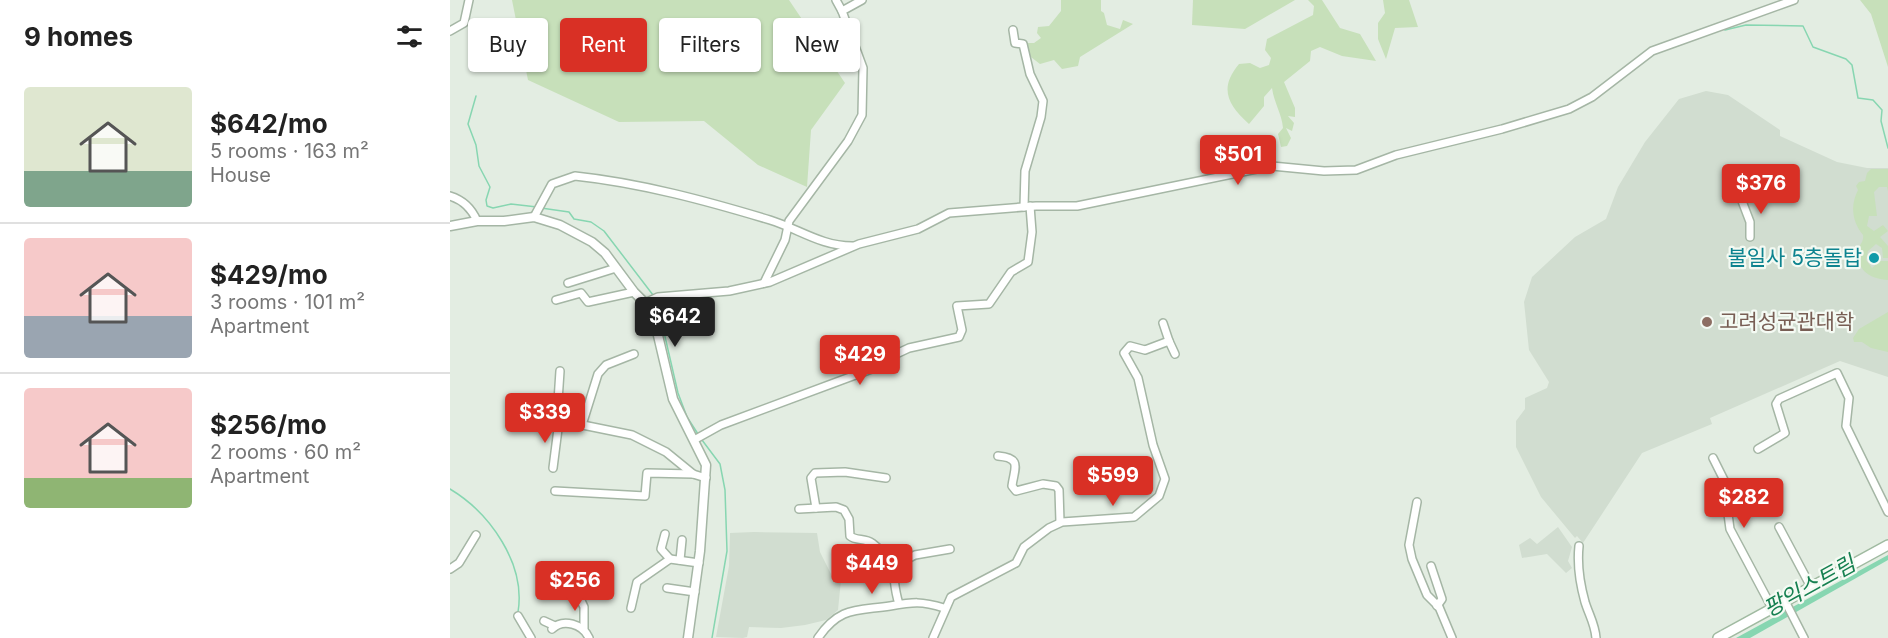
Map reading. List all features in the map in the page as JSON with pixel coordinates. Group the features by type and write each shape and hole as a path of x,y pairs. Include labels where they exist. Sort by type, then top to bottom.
{"main road":[{"path":"1718,638 1772,608 1787,604 1811,587 1888,545"}],"street":[{"path":"450,31 464,23 469,0"},
{"path":"764,284 785,240 788,225 848,141 862,115 863,68 836,0"},
{"path":"842,11 862,0"},
{"path":"537,210 551,221 582,235 605,254 634,292 652,299 729,291 764,284 855,246 918,229 949,213 1027,206 1077,206 1107,202 1272,166 1324,171 1356,170 1396,154 1502,129 1569,109 1592,97 1652,51 1794,0"},
{"path":"698,437 794,396 877,367 909,348 959,337 962,330 957,306 989,304 1011,272 1028,262 1032,232 1027,206 1025,171 1041,117 1043,101 1030,74 1023,44 1015,43 1013,30"},
{"path":"450,226 477,221 504,221 537,210 552,184 575,176 720,205 788,225 830,245 855,246"},
{"path":"450,196 459,199 473,212 477,221"},
{"path":"1742,201 1750,222 1750,237"},
{"path":"568,283 616,268"},
{"path":"556,300 580,293 588,302 596,302 634,292"},
{"path":"652,299 673,399 698,437 706,465 699,563 688,638"},
{"path":"1163,323 1175,354"},
{"path":"933,638 951,597 1016,563 1024,547 1060,522 1134,517 1159,495 1165,486 1165,479 1153,445 1138,378 1124,353 1130,346 1145,350 1169,341"},
{"path":"582,425 598,374 606,365 634,354"},
{"path":"553,468 561,421 558,400 560,371"},
{"path":"1758,449 1785,433 1776,404 1779,399 1838,373 1850,398 1846,426 1888,512"},
{"path":"537,419 561,421 632,435 666,452 693,474"},
{"path":"998,456 1013,460 1016,469 1012,486 1016,491 1043,484 1056,486 1059,490 1060,522"},
{"path":"1713,458 1734,500 1728,514 1730,529 1772,608"},
{"path":"816,508 811,478 815,472 845,472 886,478"},
{"path":"555,491 645,496 647,473 693,474 706,478"},
{"path":"1416,502 1409,545 1412,559 1427,595 1437,606 1452,638"},
{"path":"799,509 844,510 849,519 850,536 870,541 891,559 899,604"},
{"path":"1779,527 1811,587"},
{"path":"665,534 661,549 670,559"},
{"path":"450,569 459,563 476,535"},
{"path":"680,560 682,540"},
{"path":"1579,546 1579,574 1586,605 1595,626 1596,638"},
{"path":"894,566 915,555 950,549"},
{"path":"631,608 637,582 670,559 699,563"},
{"path":"1431,567 1442,599 1437,606"},
{"path":"583,573 576,590 584,607 584,629"},
{"path":"667,588 695,592"},
{"path":"818,638 836,618 848,611 924,601 945,608"},
{"path":"1787,604 1804,638"},
{"path":"518,616 531,638"},
{"path":"544,621 553,628 576,624 584,629 589,638"}],"shaded area":[{"path":"512,0 789,0 801,18 773,18 773,72 838,72 845,83 811,130 807,187 758,165 704,121 619,122 528,80 526,72 548,72 548,18 516,18"},
{"path":"1061,0 1101,0 1101,11 1104,13 1107,25 1120,29 1123,20 1133,24 1080,57 1078,66 1062,69 1054,60 1040,64 1027,54 1023,43 1034,43 1041,38 1037,33 1038,27 1049,26 1061,11"},
{"path":"1193,0 1295,0 1245,29 1192,25"},
{"path":"1308,0 1322,0 1340,28 1360,34 1376,61 1342,56 1320,47 1311,51 1310,61 1284,82 1295,108 1295,117 1288,116 1294,123 1292,131 1286,128 1291,138 1287,146 1281,147 1278,134 1283,128 1272,88 1264,97 1264,106 1249,124 1231,103 1228,96 1229,81 1239,64 1250,63 1260,68 1269,65 1271,58 1265,50 1267,39 1313,15 1314,6"},
{"path":"1383,0 1409,0 1418,27 1395,28 1386,59 1378,39 1378,23 1385,13"},
{"path":"1860,0 1888,0 1888,67 1871,14"},
{"name":"고려성균관대학","path":"1706,91 1728,95 1780,130 1780,136 1837,162 1867,168 1888,168 1888,377 1840,361 1710,418 1712,424 1642,453 1583,543 1577,536 1575,538 1541,497 1516,447 1516,421 1525,409 1525,398 1547,388 1549,382 1529,350 1524,302 1532,277 1575,237 1606,219 1618,187 1645,142 1679,99"},
{"path":"1871,169 1888,169 1888,191 1887,187 1879,187 1874,192 1877,216 1869,216 1867,226 1874,231 1883,225 1888,231 1880,237 1888,246 1888,258 1883,258 1882,248 1876,244 1868,251 1866,260 1872,268 1880,261 1888,261 1888,280 1875,278 1865,272 1859,263 1859,249 1863,235 1854,219 1853,207 1858,190 1856,186 1859,182 1865,181"},
{"path":"1888,312 1888,352 1871,348 1862,342 1854,342 1853,338 1859,329"},
{"path":"1558,527 1572,547 1568,561 1572,568 1566,573 1547,554 1522,558 1519,545 1530,538 1537,544"},
{"path":"730,533 817,533 820,552 833,578 841,580 838,610 826,620 805,625 781,628 749,627 747,637 716,637 729,566"},
{"path":"1888,555 1888,560 1750,638 1736,638"}],"waterway":[{"path":"1725,30 1746,25 1803,26 1813,47 1846,59 1852,65 1858,98 1873,100 1882,110 1881,121 1888,148"},
{"path":"476,96 468,124 476,145 479,166 490,187 486,200 487,206 493,208 511,204 537,207"},
{"path":"541,208 569,212 574,219 591,222 604,231 653,295"},
{"path":"657,302 678,393 687,417 698,434"},
{"path":"702,440 720,464 725,490 727,551 712,638"},
{"path":"450,489 479,512 491,526 511,558 519,594 518,612"}],"place":[{"name":"불일사 5층돌탑","path":"1874,258"},
{"name":"고려성균관대학","path":"1707,322"}],"water label":[{"name":"팡익스트림","path":"1809,586"}]}
